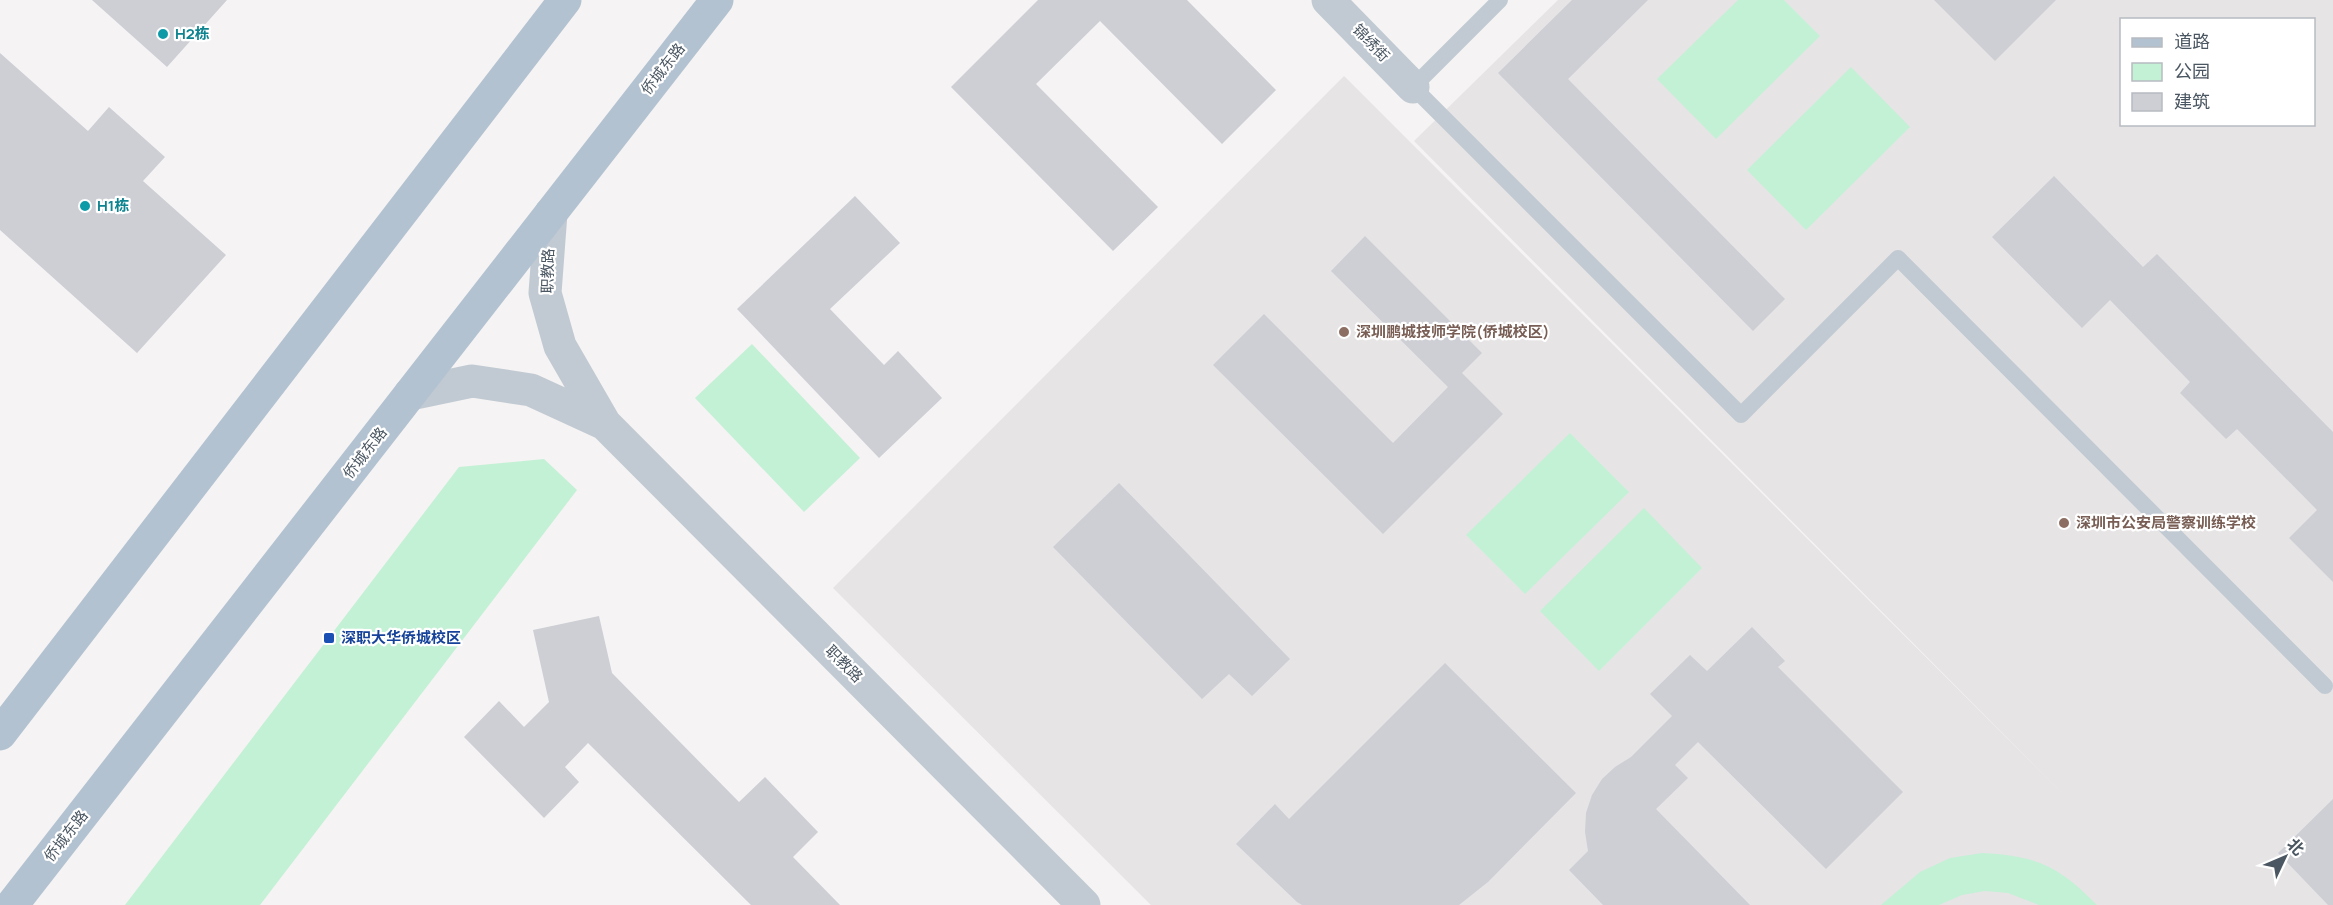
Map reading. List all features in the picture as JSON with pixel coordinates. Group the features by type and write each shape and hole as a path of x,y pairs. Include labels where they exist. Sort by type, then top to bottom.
{"main road":[{"path":"0,734 565,0"},
{"name":"侨城东路","path":"12,905 717,0"}],"street":[{"name":"锦绣街","path":"1328,0 1413,87"},
{"name":"职教路","path":"551,213 545,293 561,346 605,423 1084,905"},
{"name":"职教路","path":"410,394 472,381 531,390 605,423"}],"lane":[{"path":"1500,0 1413,87 1741,415 1898,258 2325,686"}],"shaded area":[{"path":"1558,0 2333,0 2333,905 1151,905 833,588 1344,76 2066,797 1414,141"}],"green space":[{"path":"1738,0 1784,0 1820,36 1716,139 1657,79"},
{"path":"1851,67 1910,127 1806,230 1747,170"},
{"path":"752,344 860,458 804,512 695,398"},
{"path":"1570,433 1629,492 1525,594 1466,535"},
{"path":"544,459 577,490 260,905 125,905 459,467"},
{"path":"1644,508 1702,568 1599,671 1540,611"},
{"path":"1982,853 2033,860 2058,872 2097,905 2039,905 2008,893 1985,891 1962,895 1939,905 1881,905 1920,872 1950,858"}],"building":[{"name":"H2栋","path":"92,0 227,0 167,67"},
{"path":"1038,0 1187,0 1276,90 1222,144 1100,21 1036,84 1158,207 1113,251 951,87"},
{"path":"1572,0 1648,0 1568,79 1785,299 1753,331 1498,73"},
{"path":"1934,0 2056,0 1995,61"},
{"name":"H1栋","path":"0,53 88,131 109,107 165,157 143,181 226,255 137,353 0,230"},
{"path":"2054,176 2143,267 2157,254 2333,432 2333,582 2289,538 2317,510 2237,429 2226,439 2180,393 2190,382 2110,300 2082,328 1992,237"},
{"path":"855,196 900,243 830,309 884,365 898,351 942,398 879,458 737,309"},
{"path":"1365,236 1482,353 1462,373 1503,414 1383,534 1213,365 1264,314 1393,443 1448,387 1331,271"},
{"path":"1119,483 1290,659 1252,696 1229,674 1202,699 1053,547"},
{"path":"599,616 612,673 739,802 765,777 818,832 793,857 840,905 751,905 588,743 565,767 579,782 544,818 464,737 499,701 524,727 549,702 533,630"},
{"path":"1752,627 1785,661 1778,667 1903,792 1826,869 1698,742 1675,765 1688,778 1656,809 1750,905 1603,905 1569,870 1588,851 1585,832 1586,813 1592,795 1602,779 1631,757 1672,716 1650,694 1690,655 1707,671"},
{"path":"1445,663 1576,793 1488,882 1459,905 1302,905 1297,902 1236,844 1275,804 1289,819"},
{"path":"2333,799 2333,905 2328,905 2278,853"}],"place":[{"name":"H2栋","path":"163,34"},
{"name":"H1栋","path":"85,206"},
{"name":"深圳鹏城技师学院(侨城校区)","path":"1344,332"},
{"name":"深圳市公安局警察训练学校","path":"2064,523"},
{"name":"深职大华侨城校区","path":"329,638"}]}
